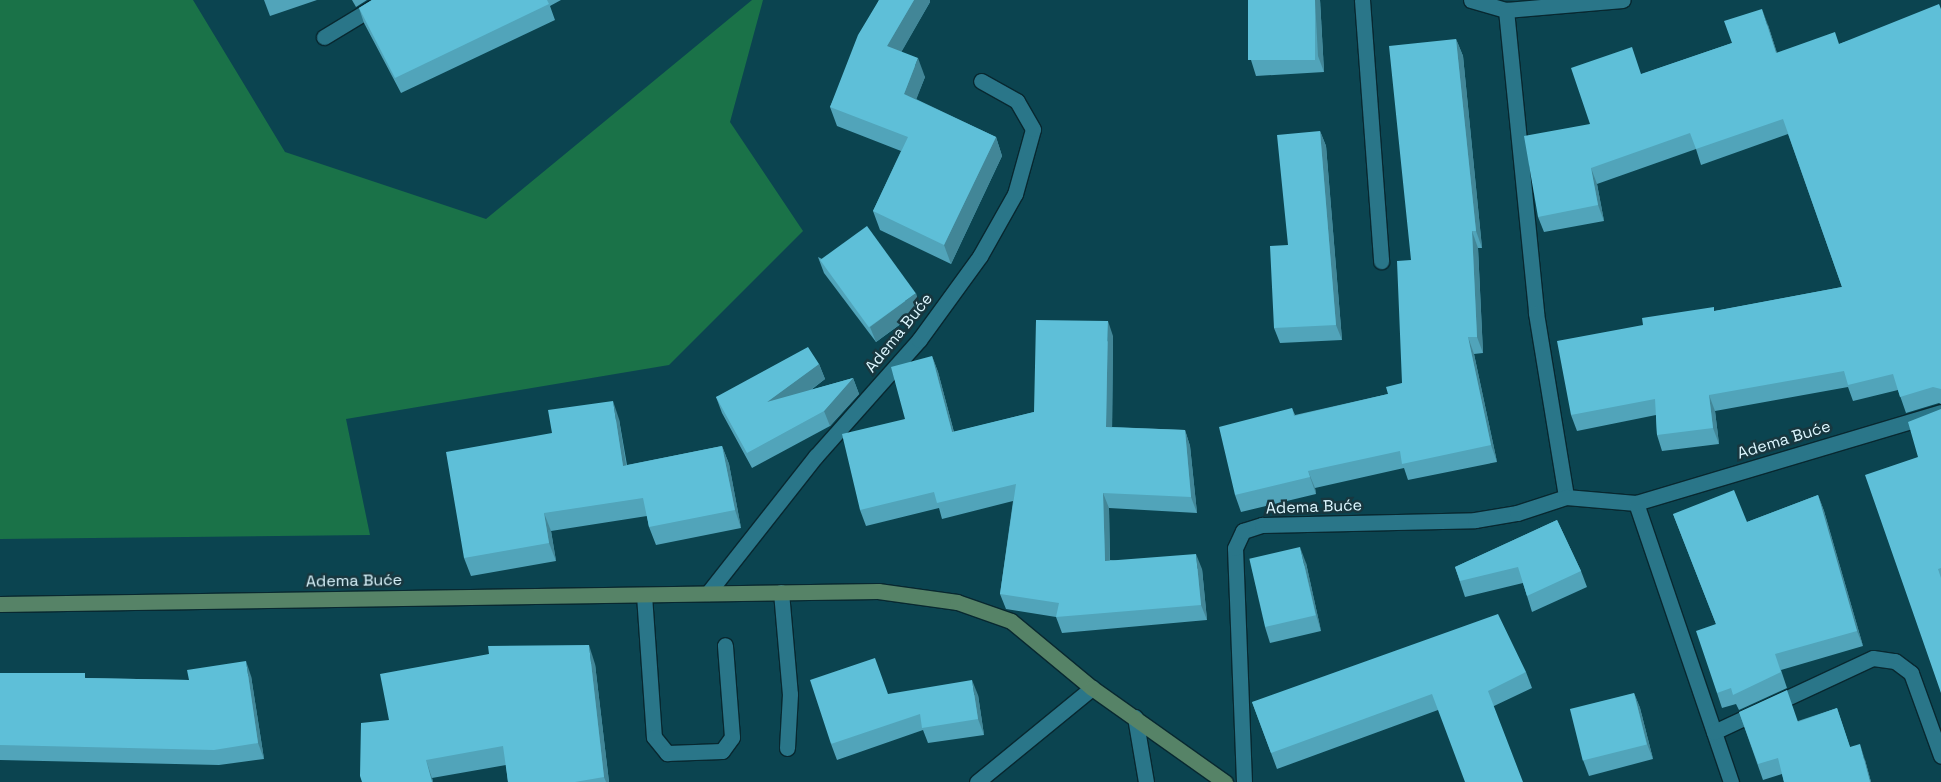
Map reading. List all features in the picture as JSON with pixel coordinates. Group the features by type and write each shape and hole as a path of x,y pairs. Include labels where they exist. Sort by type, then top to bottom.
{"street":[{"path":"324,37 385,0"},
{"path":"1362,0 1381,260"},
{"path":"1471,0 1506,10 1623,0"},
{"path":"1506,10 1536,313 1566,496"},
{"name":"Adema Buće","path":"708,594 816,456 919,340 980,256 1015,194 1033,130 1018,101 981,81"},
{"name":"Adema Buće","path":"1244,782 1235,548 1243,531 1262,525 1475,520 1517,513 1566,496 1636,502 1941,412"},
{"path":"1636,502 1731,782"},
{"path":"781,592 790,694 787,748"},
{"name":"Adema Buće","path":"0,604 644,596 781,592 878,592 958,602 1011,621 1092,688 1135,716 1225,782"},
{"path":"644,596 654,737 667,753 722,751 732,737 725,645"},
{"path":"1714,732 1873,658 1896,661 1911,673 1941,756"},
{"path":"978,782 1092,688"},
{"path":"1135,716 1146,782"}],"green space":[{"path":"0,0 193,0 285,152 486,219 752,0 763,0 730,122 803,231 669,365 346,419 370,535 0,539"}],"building":[{"path":"372,0 547,0 549,4 395,78 359,8"},
{"path":"879,0 914,0 887,46 918,58 904,94 996,137 944,245 873,211 908,137 830,107 858,35"},
{"path":"1248,0 1315,0 1315,60 1248,60"},
{"path":"1939,4 1941,9 1941,389 1933,387 1900,397 1893,374 1848,385 1844,371 1709,395 1713,428 1657,435 1655,399 1571,415 1557,341 1643,325 1642,318 1714,307 1714,311 1842,287 1783,119 1696,149 1690,133 1591,168 1598,205 1538,217 1524,136 1590,124 1571,68 1632,47 1641,74 1732,43 1724,21 1762,9 1776,53 1835,32 1839,44"},
{"path":"1456,39 1476,231 1472,231 1477,337 1468,337 1491,445 1402,464 1400,451 1308,471 1310,477 1235,495 1219,427 1292,408 1294,416 1388,394 1386,387 1402,383 1397,261 1411,260 1389,46"},
{"path":"1320,131 1336,325 1274,328 1270,246 1288,245 1277,135"},
{"path":"867,226 916,293 869,327 820,260"},
{"path":"1036,320 1108,321 1106,427 1185,430 1191,497 1103,493 1105,561 1196,554 1201,605 1056,617 1059,603 1000,594 1016,484 937,503 934,492 860,510 842,434 905,419 891,367 932,356 952,432 1034,412"},
{"path":"808,347 819,364 767,402 853,378 824,411 747,453 716,397"},
{"path":"613,401 623,466 722,446 735,510 649,527 643,498 544,513 549,543 464,558 446,452 552,433 548,410"},
{"path":"1941,409 1941,568 1938,569 1941,578 1941,693 1865,475 1918,457 1908,422"},
{"path":"1734,490 1747,522 1818,495 1857,631 1775,654 1781,672 1733,695 1731,688 1717,693 1696,631 1716,624 1673,514"},
{"path":"1557,520 1581,571 1527,596 1518,567 1460,581 1455,567"},
{"path":"1300,547 1316,615 1265,627 1249,559"},
{"path":"1498,614 1526,672 1488,691 1523,782 1465,782 1432,694 1271,753 1252,702"},
{"path":"589,645 604,777 575,782 508,782 503,746 426,760 432,782 362,782 360,776 361,723 389,720 380,674 489,654 488,646"},
{"path":"875,658 888,694 972,680 978,719 922,728 920,714 831,744 810,680"},
{"path":"246,661 258,743 214,750 0,745 0,673 85,673 85,678 189,680 187,670"},
{"path":"1787,690 1798,722 1837,708 1850,747 1860,744 1870,782 1784,782 1778,758 1758,764 1739,712"},
{"path":"1634,693 1647,744 1583,760 1570,709"}]}
